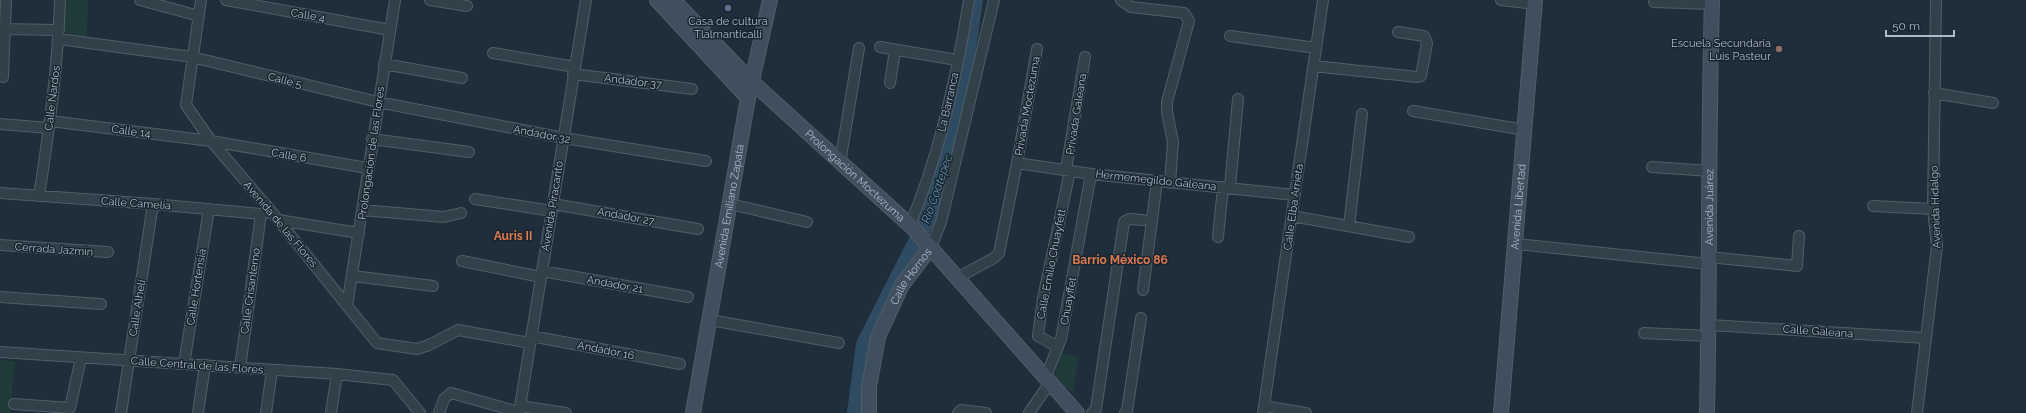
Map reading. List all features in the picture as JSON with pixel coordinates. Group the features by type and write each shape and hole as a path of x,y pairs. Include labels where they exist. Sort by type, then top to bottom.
{"street":[{"path":"3,77 3,29 6,0"},
{"name":"Calle Nardos","path":"39,196 50,125 59,35 60,0"},
{"path":"140,0 199,16"},
{"path":"3,29 59,35 192,57 201,0"},
{"name":"Calle 4","path":"226,0 390,30"},
{"name":"Prolongación de las Flores","path":"347,306 353,276 367,168 395,0"},
{"path":"430,0 467,6"},
{"name":"Avenida Piracanto","path":"519,410 586,0"},
{"path":"657,0 748,98"},
{"name":"Prolongación Moctezuma","path":"672,0 751,82 912,226 1047,381 1077,413"},
{"name":"Avenida Emiliano Zapata","path":"693,413 748,98 770,0"},
{"name":"La Barranca","path":"912,226 927,184 948,104 968,0"},
{"name":"Calle Hornos","path":"869,413 869,387 878,337 902,285 929,245 941,222 994,0"},
{"path":"1121,0 1131,7 1184,13 1189,21 1167,102 1167,112 1173,142 1170,182"},
{"name":"Calle Elba Arrieta","path":"1264,409 1323,0"},
{"path":"1501,0 1535,2"},
{"name":"Avenida Hidalgo","path":"1916,413 1937,246 1933,209 1936,0"},
{"name":"Avenida Libertad","path":"1501,413 1535,2"},
{"path":"1654,2 1712,2"},
{"name":"Avenida Juárez","path":"1707,413 1712,2"},
{"path":"1314,66 1417,77 1421,76 1427,43 1426,38 1424,36 1398,32"},
{"path":"1230,36 1316,48"},
{"path":"880,47 957,60"},
{"path":"840,163 859,48"},
{"name":"Privada Moctezuma","path":"957,278 994,258 999,253 1017,163 1037,49"},
{"path":"890,83 895,50"},
{"name":"Andador 37","path":"493,53 574,70 692,89"},
{"name":"Calle 5","path":"192,57 378,102"},
{"name":"Avenida de las Flores","path":"192,57 186,105 211,141 266,212 278,220 377,343"},
{"name":"Privada Galeana","path":"1068,170 1085,57"},
{"path":"384,64 462,78"},
{"path":"1934,93 1993,103"},
{"path":"1218,238 1227,187 1238,99"},
{"name":"Andador 32","path":"378,102 564,138 706,161"},
{"path":"1413,111 1525,130"},
{"path":"1349,226 1362,114"},
{"name":"Calle 14","path":"0,124 50,125 211,141"},
{"path":"372,140 469,152"},
{"name":"Calle 6","path":"211,141 367,168"},
{"name":"Hermemegildo Galeana","path":"1017,163 1091,174 1295,195"},
{"path":"1652,167 1710,171"},
{"name":"Calle Emilio Chuayfett","path":"1058,347 1038,336 1043,298 1068,170"},
{"name":"Chuayffet","path":"1029,413 1047,381 1063,331 1091,174"},
{"path":"1143,290 1157,181"},
{"name":"Calle Camelia","path":"0,193 266,212"},
{"name":"Andador 27","path":"475,199 552,207 698,229"},
{"name":"Calle Alhelí","path":"121,413 153,204"},
{"path":"730,204 807,222"},
{"path":"1873,206 1933,209"},
{"name":"Calle Hortensia","path":"184,364 208,209"},
{"path":"362,210 444,217 461,213"},
{"name":"Calle Crisantemo","path":"240,368 266,212"},
{"path":"1292,216 1409,237"},
{"path":"1092,413 1096,409 1124,222 1129,219 1143,220"},
{"path":"278,220 359,233"},
{"path":"1516,244 1709,261 1797,266 1799,236"},
{"name":"Cerrada Jazmín","path":"0,245 108,252"},
{"name":"Andador 21","path":"462,261 688,297"},
{"path":"353,276 433,286"},
{"path":"0,297 101,304"},
{"path":"1125,413 1127,411 1141,318"},
{"path":"710,320 839,343"},
{"name":"Andador 16","path":"377,343 417,349 429,345 458,330 680,364"},
{"name":"Calle Galeana","path":"1644,333 1709,330 1926,338"},
{"name":"Calle Central de las Flores","path":"0,352 337,374 393,380 420,413"},
{"path":"14,404 70,408 81,358"},
{"path":"198,413 205,365"},
{"path":"266,413 272,370"},
{"path":"331,413 337,374"},
{"path":"440,413 444,399 451,394 519,410 566,413"},
{"path":"1264,409 1306,413"},
{"path":"958,413 962,410 986,413"}],"green space":[{"path":"64,0 88,0 87,37 63,32"},
{"path":"1062,353 1079,357 1073,394 1054,377"},
{"path":"0,360 15,361 10,413 0,413"}],"waterway":[{"name":"Rio Coatepec","path":"855,413 864,344 928,218 957,127 975,0"}],"place":[{"name":"Casa de cultura Tlalmanticalli","path":"728,8"},
{"name":"Escuela Secundaria Luis Pasteur","path":"1779,49"}],"district":[{"name":"Auris II","path":"513,236"},
{"name":"Barrio México 86","path":"1120,260"}]}
